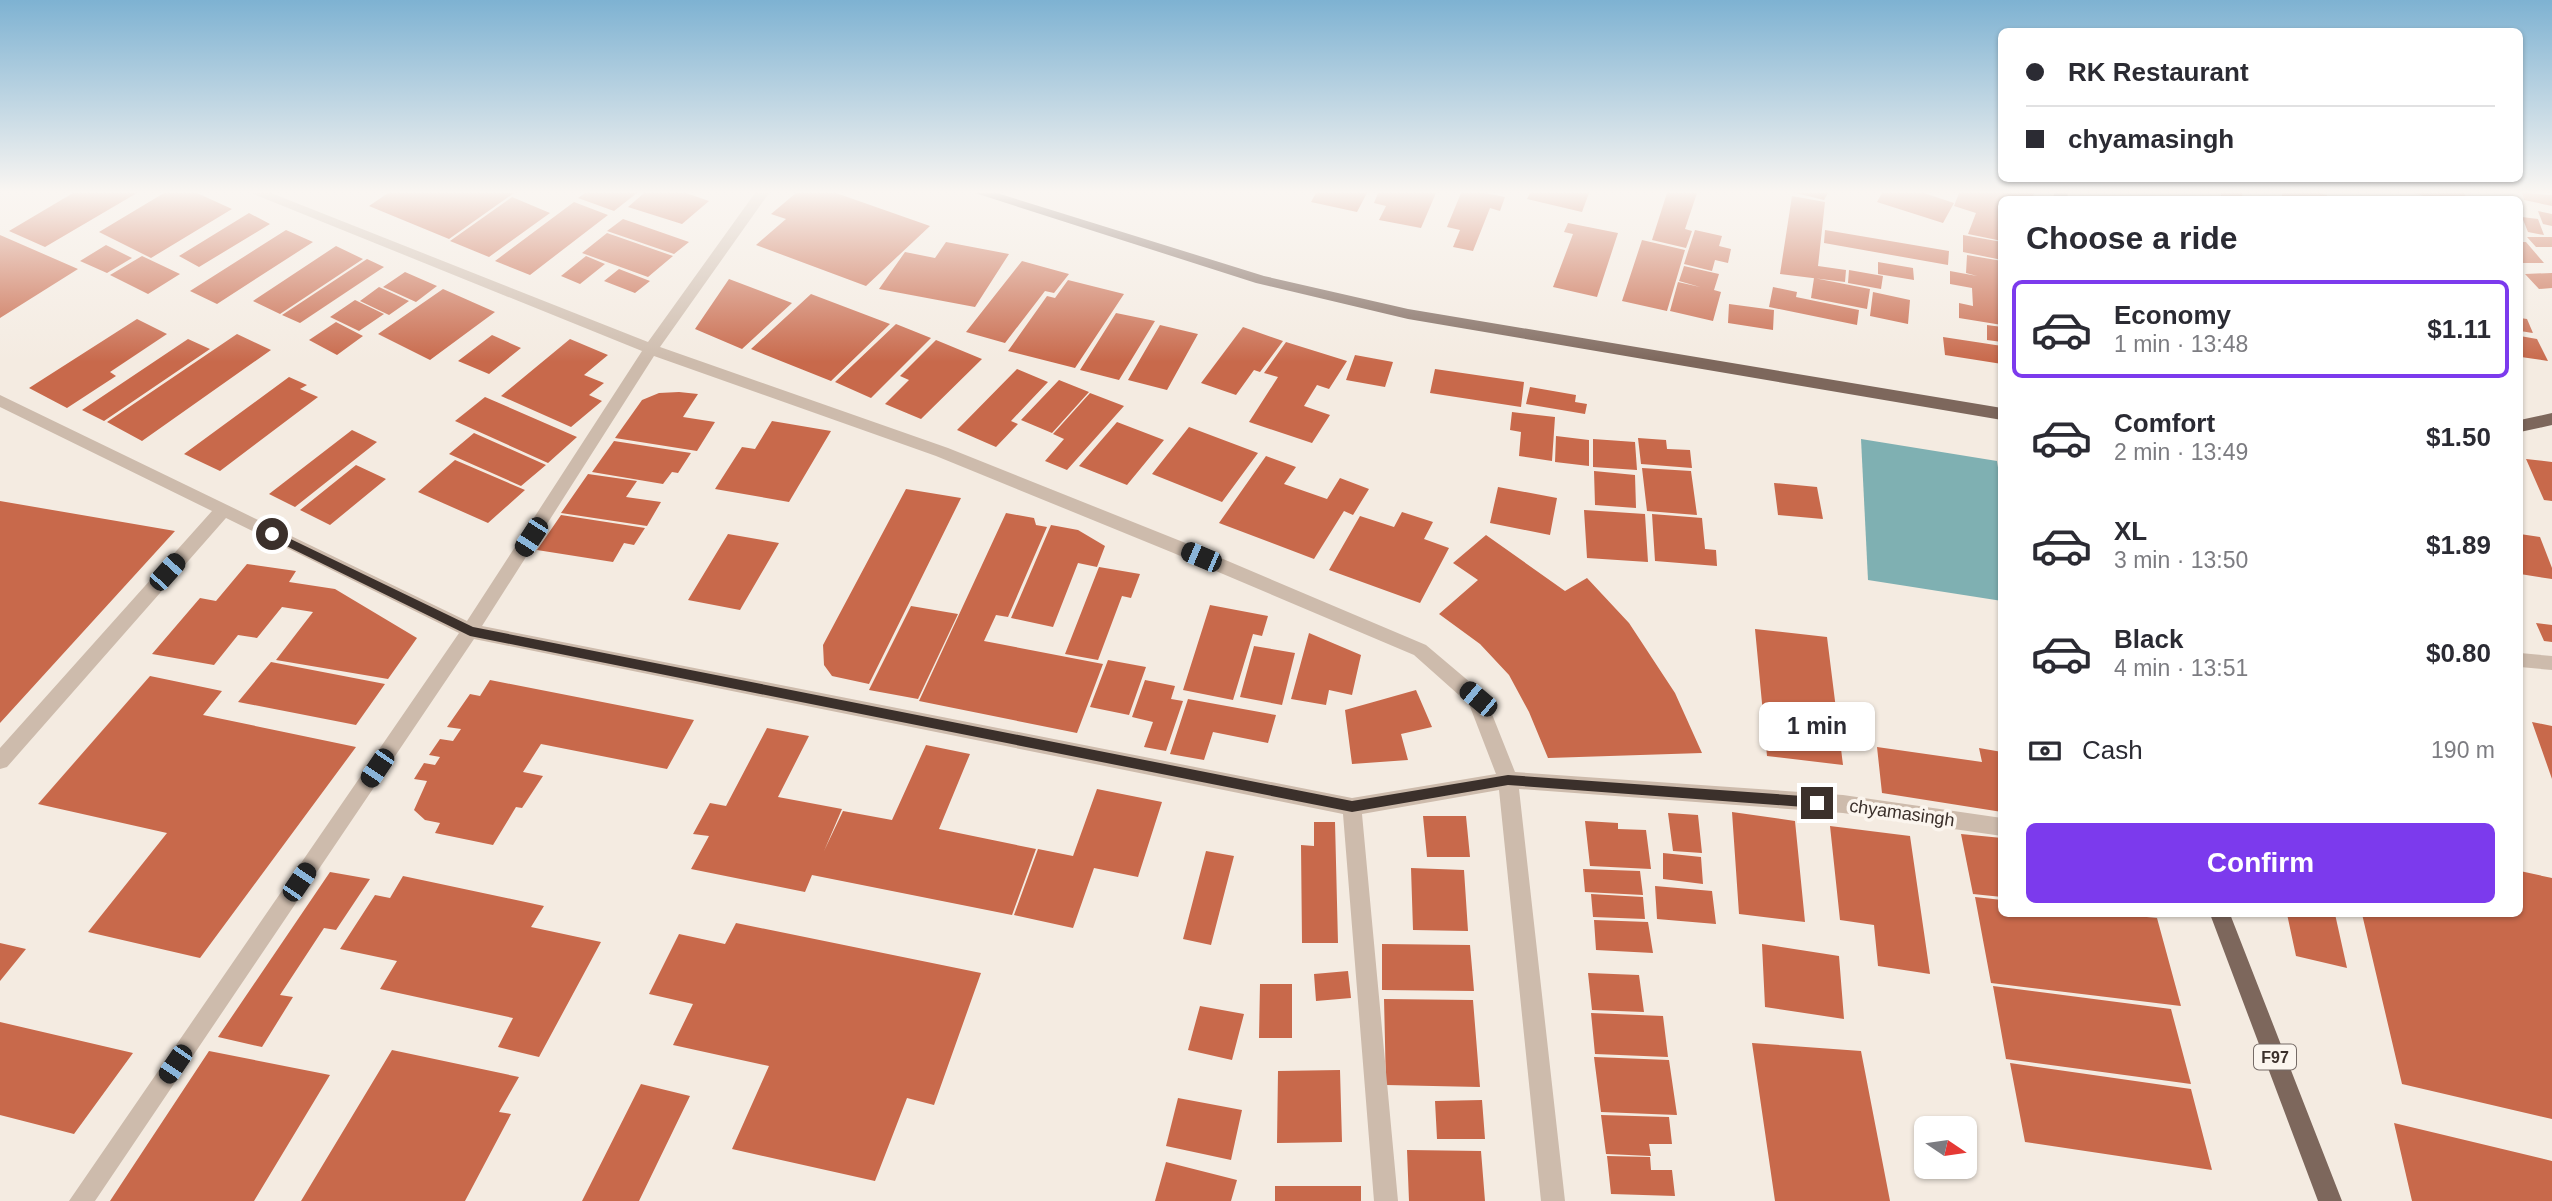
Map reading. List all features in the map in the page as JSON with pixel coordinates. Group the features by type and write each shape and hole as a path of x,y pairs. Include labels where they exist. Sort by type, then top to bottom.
{"main road":[{"path":"1162,249 1261,280 1408,314 1998,413"},
{"path":"2523,425 2552,419"},
{"name":"F97","path":"2221,917 2330,1201"}],"street":[{"path":"399,249 651,349 942,452 1177,547 1420,650 1478,699 1508,780 1553,1201"},
{"path":"81,1201 470,631 651,349 722,249"},
{"path":"0,400 470,631 1352,807 1386,1201"},
{"path":"0,761 223,510"},
{"path":"2523,660 2552,663"},
{"name":"chyamasingh","path":"1352,807 1508,780 1843,804 1998,826"}],"water":[{"path":"1861,439 1997,461 1998,600 1868,580"}],"building":[{"path":"0,249 32,249 78,269 0,318"},
{"path":"99,249 114,249 132,258 107,273 80,261"},
{"path":"133,249 166,249 151,258"},
{"path":"190,249 229,249 199,267 179,256"},
{"path":"256,249 302,249 217,304 190,291"},
{"path":"331,249 342,249 363,259 280,314 253,301"},
{"path":"470,249 500,249 489,257"},
{"path":"511,249 564,249 530,275 495,261"},
{"path":"587,249 653,249 673,256 648,277 582,253"},
{"path":"660,249 680,249 674,254"},
{"path":"767,249 905,249 866,286"},
{"path":"941,249 983,249 1009,254 975,307 879,289 905,252 935,258"},
{"path":"1567,249 1613,249 1597,297 1553,287"},
{"path":"1639,249 1685,250 1667,311 1622,301"},
{"path":"1689,249 1731,249 1728,263 1715,260 1712,271 1684,264"},
{"path":"1784,249 1820,249 1818,266 1846,270 1845,282 1780,274"},
{"path":"1858,249 1949,251 1948,265"},
{"path":"1963,249 1998,249 1998,259 1963,252"},
{"path":"2523,249 2532,249 2544,263 2523,263"},
{"path":"1967,255 1998,260 1998,324 1959,318 1959,303 1973,306 1972,288 1950,284 1950,271 1977,276 1966,273"},
{"path":"142,256 180,274 148,294 110,275"},
{"path":"586,256 605,264 580,284 561,276"},
{"path":"367,259 384,267 300,323 282,315"},
{"path":"1022,261 1069,274 1054,293 1045,291 1005,343 966,332"},
{"path":"1878,262 1913,268 1914,280 1878,274"},
{"path":"1684,266 1719,274 1714,290 1721,292 1713,321 1670,311 1678,282 1700,287 1679,281"},
{"path":"619,269 650,281 635,293 604,281"},
{"path":"1849,270 1883,276 1881,289 1848,283"},
{"path":"405,272 437,286 416,302 383,287"},
{"path":"2552,273 2552,288 2539,289 2525,274"},
{"path":"1814,278 1870,289 1867,309 1811,298"},
{"path":"729,279 792,303 742,349 695,329"},
{"path":"1068,280 1124,294 1075,368 1008,351 1047,296 1055,298"},
{"path":"379,287 409,301 389,315 360,301"},
{"path":"1773,287 1797,292 1796,297 1859,310 1857,325 1769,307"},
{"path":"443,289 495,312 430,360 378,334"},
{"path":"1873,292 1910,300 1908,324 1870,316"},
{"path":"811,294 890,324 831,381 751,349"},
{"path":"355,300 384,314 359,331 330,317"},
{"path":"1729,304 1774,310 1773,330 1728,323"},
{"path":"1116,313 1155,321 1119,380 1080,370"},
{"path":"2523,318 2527,319 2533,333 2523,331"},
{"path":"137,319 167,334 110,372 116,376 67,408 29,388"},
{"path":"336,322 363,336 337,355 309,340"},
{"path":"896,324 931,338 871,398 835,382"},
{"path":"1160,325 1198,334 1167,390 1128,380"},
{"path":"1987,325 1998,326 1998,341 1987,340"},
{"path":"1243,327 1283,341 1260,372 1254,370 1236,395 1201,383"},
{"path":"237,334 271,350 142,441 107,422"},
{"path":"492,335 521,348 489,374 458,361"},
{"path":"1943,337 1998,345 1998,363 1945,355"},
{"path":"2523,337 2537,339 2548,361 2523,357"},
{"path":"188,339 210,349 104,421 82,410"},
{"path":"570,339 608,355 584,375 604,383 589,395 602,401 571,427 501,396"},
{"path":"936,340 982,359 921,419 885,404 909,380 900,376"},
{"path":"1286,342 1347,361 1329,389 1317,385 1304,406 1330,415 1312,443 1249,422 1278,377 1264,373"},
{"path":"1355,355 1393,362 1385,387 1346,380"},
{"path":"1017,369 1048,382 1011,421 1018,424 996,447 957,430"},
{"path":"1435,369 1524,382 1521,407 1430,393"},
{"path":"289,377 307,385 300,389 318,397 220,471 184,454"},
{"path":"1059,380 1089,392 1052,433 1021,420"},
{"path":"1530,387 1576,395 1575,402 1587,404 1585,414 1526,404"},
{"path":"659,393 698,394 683,417 715,422 697,451 615,438 642,400"},
{"path":"1090,393 1124,406 1067,470 1045,461 1064,439 1053,434"},
{"path":"485,397 577,437 548,463 455,421"},
{"path":"1512,412 1555,417 1552,461 1519,456 1521,432 1510,430"},
{"path":"772,421 831,431 789,502 715,489 742,447 755,449"},
{"path":"1117,422 1164,440 1127,485 1079,466"},
{"path":"1189,427 1258,453 1222,502 1152,474"},
{"path":"352,430 377,442 295,507 269,494"},
{"path":"474,433 546,465 521,486 449,454"},
{"path":"1556,436 1589,440 1589,466 1555,462"},
{"path":"1638,438 1666,440 1667,449 1690,450 1692,468 1641,464"},
{"path":"1593,439 1635,442 1637,470 1593,467"},
{"path":"614,441 691,453 678,473 672,472 663,484 592,472"},
{"path":"1266,456 1296,467 1284,484 1327,499 1340,478 1369,489 1353,515 1344,511 1314,559 1219,523"},
{"path":"2526,459 2552,462 2552,501 2544,500"},
{"path":"455,460 525,490 488,523 418,492"},
{"path":"356,465 386,479 330,525 300,510"},
{"path":"1642,468 1691,471 1697,515 1647,511"},
{"path":"1594,471 1635,475 1636,508 1595,505"},
{"path":"588,474 637,481 626,497 661,502 647,526 561,513"},
{"path":"1774,483 1817,487 1823,519 1778,515"},
{"path":"1498,487 1557,498 1550,535 1490,523"},
{"path":"906,489 961,498 869,684 832,676 824,665 823,645"},
{"path":"0,501 175,531 0,723"},
{"path":"1584,510 1645,514 1648,562 1587,558"},
{"path":"1402,512 1433,522 1424,539 1449,548 1420,603 1329,570 1360,516 1394,527"},
{"path":"1006,513 1034,518 1036,525 1047,527 1008,617 996,615 984,641 1103,664 1077,733 919,701"},
{"path":"1652,514 1702,518 1705,549 1716,550 1717,566 1655,561"},
{"path":"561,515 645,528 634,545 624,543 613,562 537,550"},
{"path":"1051,525 1078,530 1105,546 1097,567 1078,563 1053,627 1011,618"},
{"path":"728,534 779,543 740,610 688,600"},
{"path":"2523,534 2540,537 2552,568 2552,579 2523,574"},
{"path":"1486,535 1565,591 1587,578 1629,623 1675,693 1702,753 1548,758 1529,712 1509,675 1480,644 1439,614 1478,580 1453,563"},
{"path":"247,564 296,571 289,582 335,589 417,638 388,679 276,660 313,612 282,607 257,638 238,635 214,665 152,654 200,598 216,601"},
{"path":"1099,567 1140,574 1131,598 1122,596 1098,660 1065,654"},
{"path":"1210,605 1268,616 1262,636 1253,634 1233,700 1183,690"},
{"path":"911,606 958,614 918,699 869,690"},
{"path":"2536,623 2552,625 2552,642 2544,641"},
{"path":"1755,629 1827,637 1843,765 1767,756"},
{"path":"1309,633 1361,655 1352,695 1329,690 1326,705 1291,699"},
{"path":"1254,646 1295,653 1282,705 1240,697"},
{"path":"1108,660 1146,667 1129,715 1090,707"},
{"path":"271,662 385,684 356,725 238,702"},
{"path":"150,676 222,691 203,715 356,747 200,958 88,932 167,833 38,804"},
{"path":"490,680 694,720 667,769 541,744 523,772 543,776 522,808 516,807 493,845 435,833 440,823 425,820 414,810 427,781 414,779 424,763 435,765 440,757 429,755 440,739 453,741 461,729 447,727 470,694 480,696"},
{"path":"1145,680 1175,686 1171,699 1183,701 1166,751 1144,747 1153,722 1132,717"},
{"path":"1416,690 1432,727 1401,734 1408,760 1352,764 1345,710"},
{"path":"1188,699 1276,715 1268,743 1213,732 1204,760 1170,754"},
{"path":"2532,722 2552,726 2552,779"},
{"path":"767,728 809,736 778,797 842,809 824,851 843,811 892,820 926,745 970,754 939,829 1036,849 1012,915 812,875 805,892 691,869 709,836 693,834 710,803 726,806"},
{"path":"1877,747 1982,762 1979,748 1998,751 1998,811 1882,793"},
{"path":"1097,789 1162,802 1138,877 1094,868 1073,928 1014,915 1038,849 1073,856"},
{"path":"1732,812 1795,821 1805,922 1739,914"},
{"path":"1668,813 1698,815 1702,853 1673,851"},
{"path":"1423,816 1466,816 1470,857 1427,857"},
{"path":"1585,821 1618,823 1618,829 1646,830 1651,869 1590,866"},
{"path":"1314,822 1335,822 1338,943 1302,943 1301,845 1314,846"},
{"path":"1830,826 1910,836 1930,974 1878,966 1874,925 1840,920"},
{"path":"1961,834 1998,838 1998,897 1973,894"},
{"path":"1206,851 1234,856 1211,945 1183,939"},
{"path":"1663,853 1701,857 1703,884 1663,879"},
{"path":"1411,868 1464,870 1468,931 1413,930"},
{"path":"1583,869 1640,871 1643,895 1585,892"},
{"path":"330,872 370,879 336,930 324,928 280,995 293,997 262,1047 218,1037"},
{"path":"2523,872 2552,878 2552,1119 2402,1084 2363,917 2523,917"},
{"path":"403,876 544,906 531,927 601,942 539,1057 498,1047 513,1018 380,989 397,961 340,949 375,895 390,898"},
{"path":"1655,886 1712,891 1716,924 1657,919"},
{"path":"1591,894 1643,897 1645,919 1593,917"},
{"path":"1975,897 1998,900 1998,917 2157,918 2181,1006 1991,983"},
{"path":"2288,917 2336,917 2347,968 2296,956"},
{"path":"1594,920 1648,922 1653,953 1596,950"},
{"path":"736,923 981,973 934,1105 907,1098 875,1181 732,1149 769,1066 673,1045 693,1004 649,994 679,934 725,944"},
{"path":"0,943 26,949 0,981"},
{"path":"1382,944 1470,945 1474,991 1382,990"},
{"path":"1762,944 1839,956 1844,1019 1765,1007"},
{"path":"1348,971 1351,998 1316,1001 1314,974"},
{"path":"1588,973 1639,975 1644,1012 1592,1010"},
{"path":"1260,984 1292,984 1292,1038 1259,1038"},
{"path":"1993,986 2171,1009 2191,1084 2006,1059"},
{"path":"1384,999 1473,1000 1480,1087 1386,1085"},
{"path":"1200,1006 1244,1014 1232,1060 1188,1050"},
{"path":"1591,1013 1663,1016 1668,1057 1595,1054"},
{"path":"0,1022 133,1053 74,1134 0,1115"},
{"path":"1752,1043 1861,1051 1890,1201 1775,1201"},
{"path":"392,1050 519,1077 499,1112 511,1114 465,1201 301,1201"},
{"path":"209,1051 330,1075 254,1201 110,1201"},
{"path":"1594,1057 1669,1060 1677,1115 1601,1112"},
{"path":"2010,1063 2191,1089 2212,1170 2025,1142"},
{"path":"1340,1070 1342,1142 1277,1143 1278,1071"},
{"path":"641,1084 690,1096 639,1201 582,1201"},
{"path":"1178,1098 1242,1110 1231,1160 1166,1146"},
{"path":"1482,1100 1485,1139 1437,1139 1435,1101"},
{"path":"1601,1115 1669,1117 1672,1144 1649,1144 1651,1156 1606,1154"},
{"path":"2394,1123 2552,1161 2552,1201 2412,1201"},
{"path":"1407,1150 1481,1151 1485,1201 1409,1201"},
{"path":"1607,1156 1650,1157 1651,1170 1672,1170 1675,1196 1611,1194"},
{"path":"1166,1162 1237,1180 1231,1201 1155,1201"},
{"path":"1275,1186 1361,1186 1361,1201 1275,1201"}],"route":[{"path":"272,534 470,631 1352,807 1508,780 1817,803"}]}
